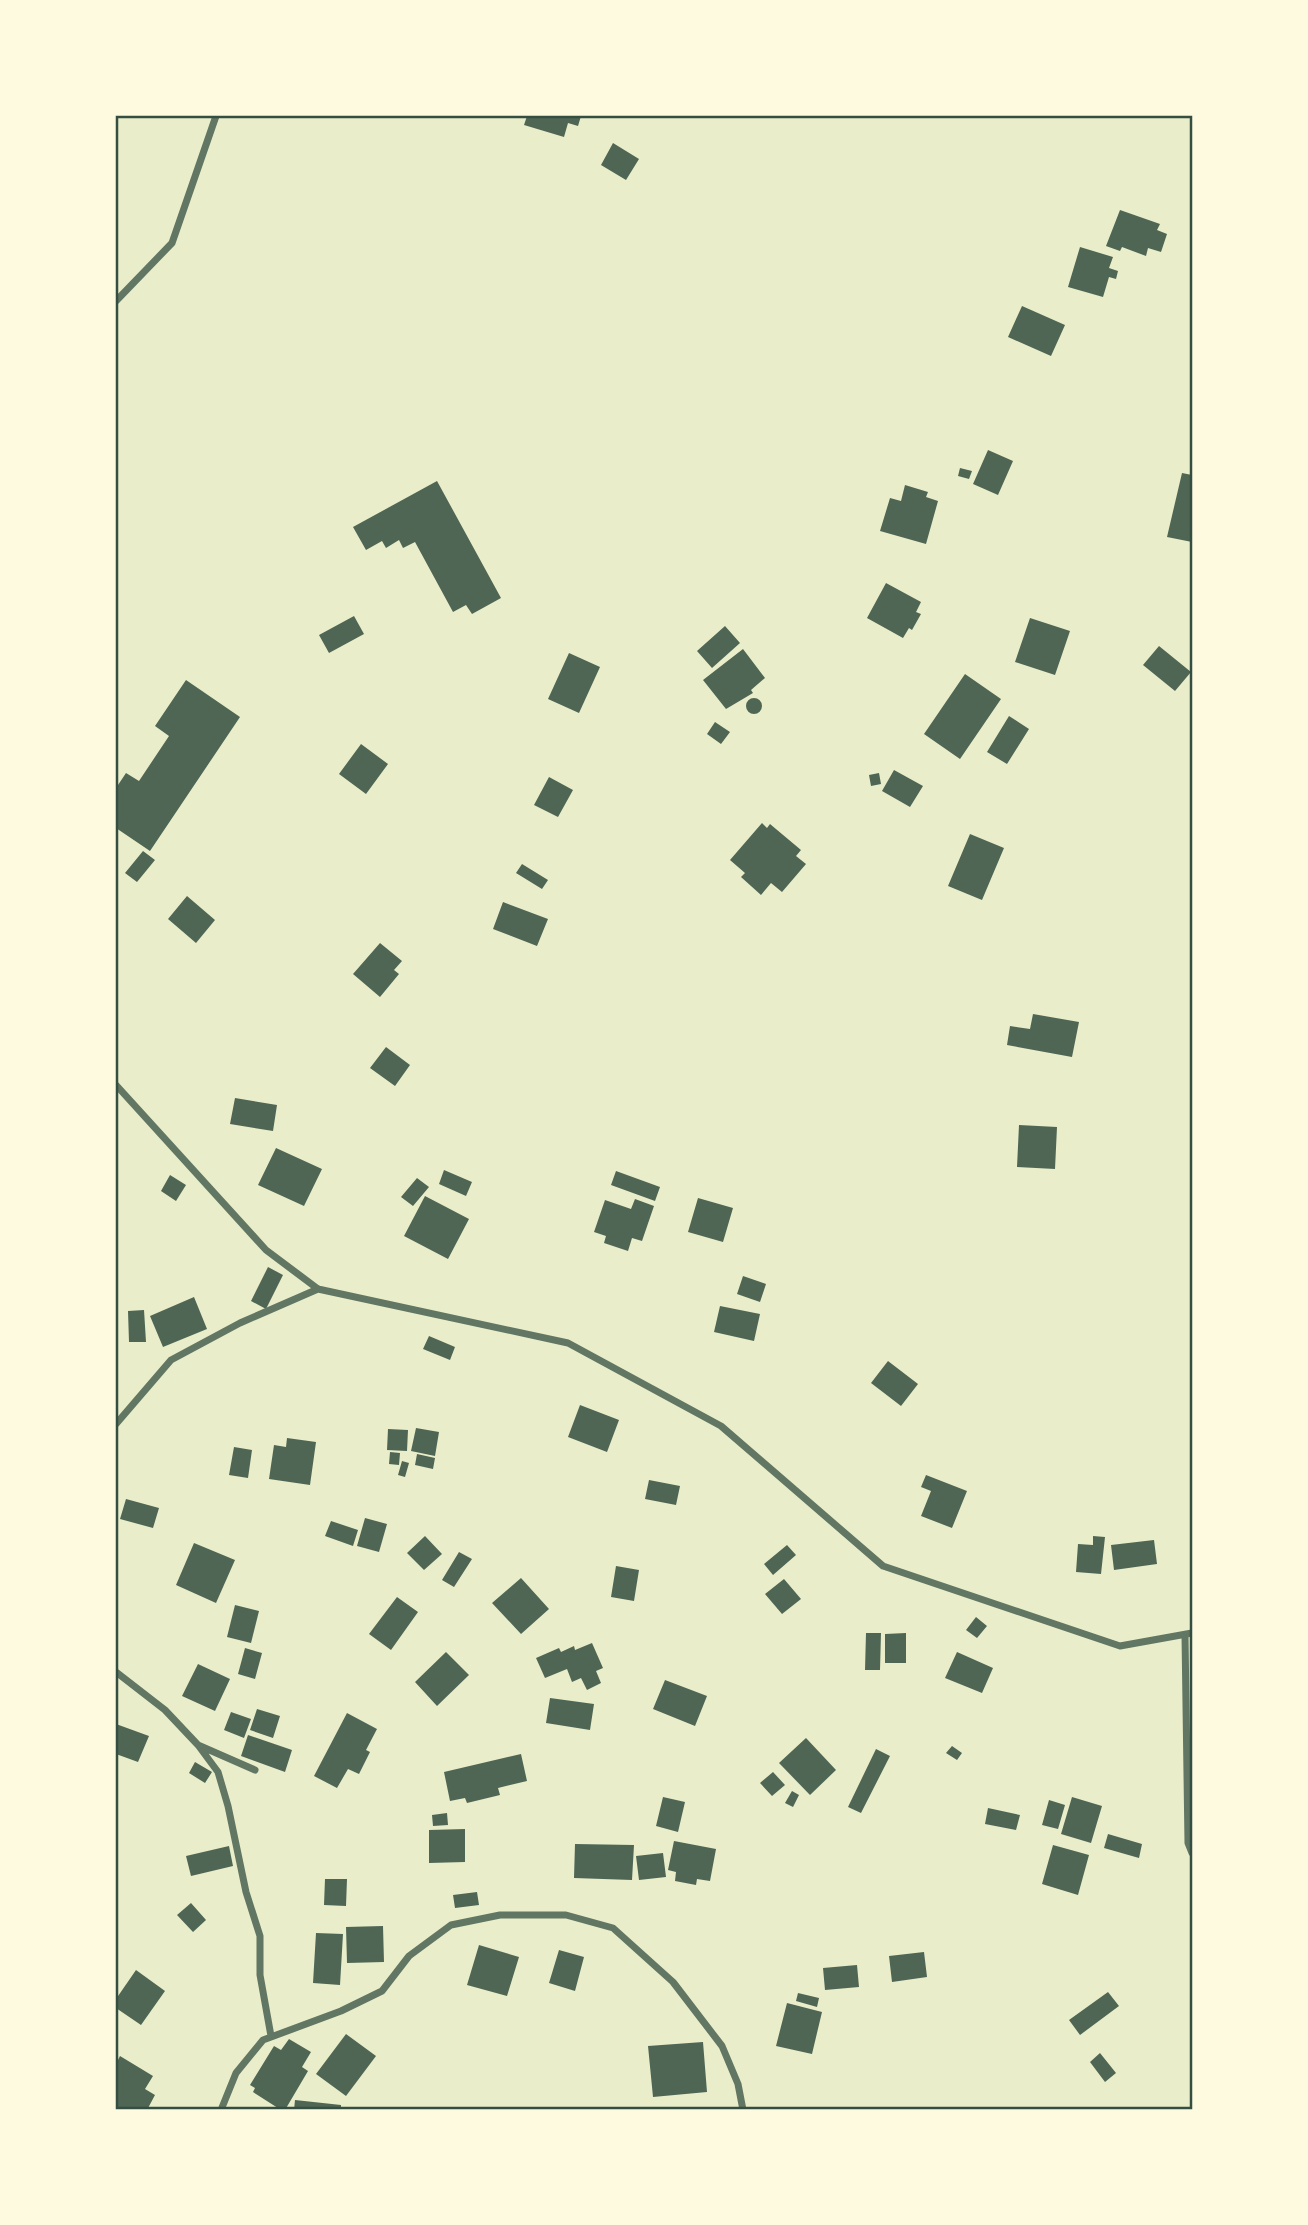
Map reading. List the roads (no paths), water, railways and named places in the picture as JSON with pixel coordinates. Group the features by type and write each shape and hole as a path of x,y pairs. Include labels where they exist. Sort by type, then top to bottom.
{"street":[{"path":"116,300 172,243 216,116"},
{"path":"116,1085 266,1250 318,1289 568,1343 721,1426 883,1566 1120,1647 1189,1634 1188,1843 1192,1853"},
{"path":"116,1424 171,1360 240,1323 318,1289"},
{"path":"116,1672 165,1710 198,1745 218,1772 246,1892 260,1936 260,1975 271,2036"},
{"path":"198,1745 255,1770"},
{"path":"221,2109 236,2073 262,2040 341,2011 382,1992 410,1956 451,1925 500,1915 566,1915 613,1928 673,1982 722,2046 738,2084 743,2109"}]}
